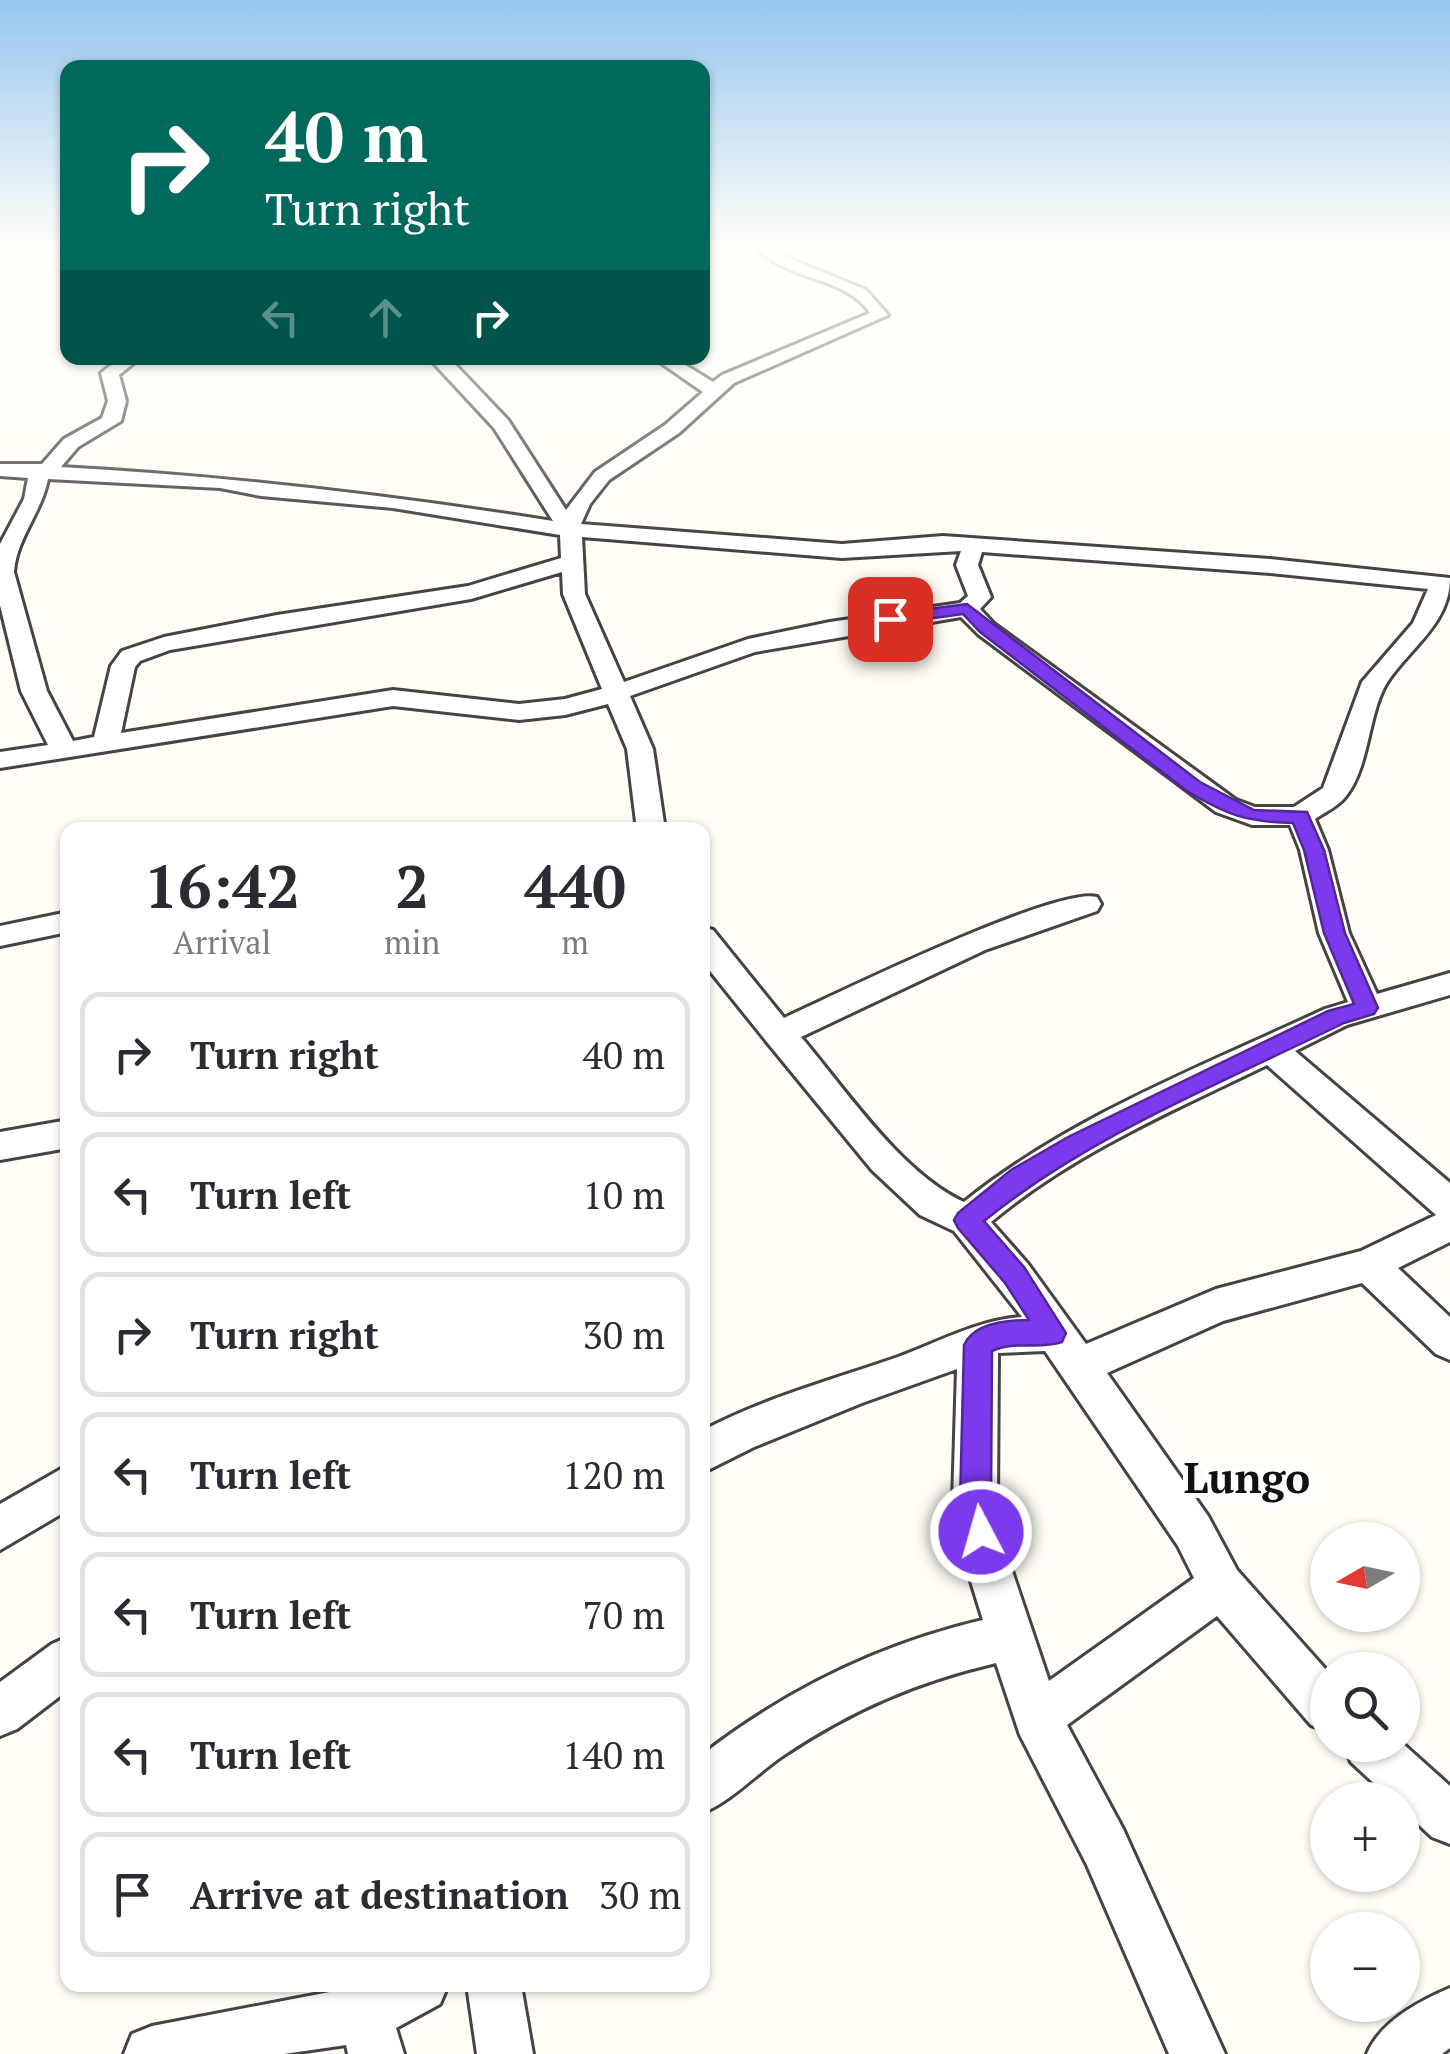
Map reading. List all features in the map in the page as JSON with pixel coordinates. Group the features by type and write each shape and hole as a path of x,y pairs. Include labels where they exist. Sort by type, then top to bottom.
{"street":[{"path":"649,822 640,749 574,594 571,528 580,502 602,476 672,429 704,390 803,345"},
{"path":"64,751 34,691 2,572 4,557 34,500 44,470 71,443 111,422 117,401 110,373 121,365"},
{"path":"444,365 513,439 540,489 571,528"},
{"path":"672,365 704,390"},
{"path":"0,470 220,482 571,528 820,552 918,543 974,546 1270,566 1445,590 1424,625 1374,682 1359,734 1335,793 1300,816 1252,816 1226,806 986,629 967,608"},
{"path":"0,760 393,698 533,712 615,696 748,646 852,624 967,608 980,597 966,565 974,546"},
{"path":"106,742 123,666 131,656 164,644 276,622 471,592 539,575 571,562"},
{"path":"1300,816 1314,850 1334,933 1366,1008"},
{"path":"779,1034 974,943 1086,904"},
{"path":"0,936 60,924"},
{"path":"710,960 779,1034 884,1160 933,1204 967,1220 1015,1275 1193,1531 1221,1586 1310,1693"},
{"path":"967,1220 1020,1177 1076,1144 1336,1017 1450,984"},
{"path":"1272,1050 1450,1204"},
{"path":"0,1146 60,1135"},
{"path":"710,1449 738,1433 859,1385 996,1336 1016,1332 1066,1350 1369,1265 1450,1224"},
{"path":"1369,1265 1450,1342"},
{"path":"978,1345 976,1502 987,1562 1037,1718 1105,1848 1197,2054"},
{"path":"0,1529 60,1490"},
{"path":"1037,1718 1221,1586"},
{"path":"710,1782 796,1720 906,1664 1011,1636"},
{"path":"0,1712 60,1666"},
{"path":"1387,1762 1450,1819"},
{"path":"152,2054 297,2024 370,2034 414,1992"},
{"path":"495,1992 505,2054"},
{"path":"1395,2054 1450,2015"}],"district":[{"name":"Lungo","path":"1247,1478"}],"route":[{"path":"890,619 967,608 986,629 1046,676 1226,806 1252,816 1300,816 1314,850 1334,933 1366,1008 1336,1017 1076,1144 1020,1177 967,1220 1015,1275 1053,1333 1016,1332 978,1345 976,1502 981,1532"}]}
